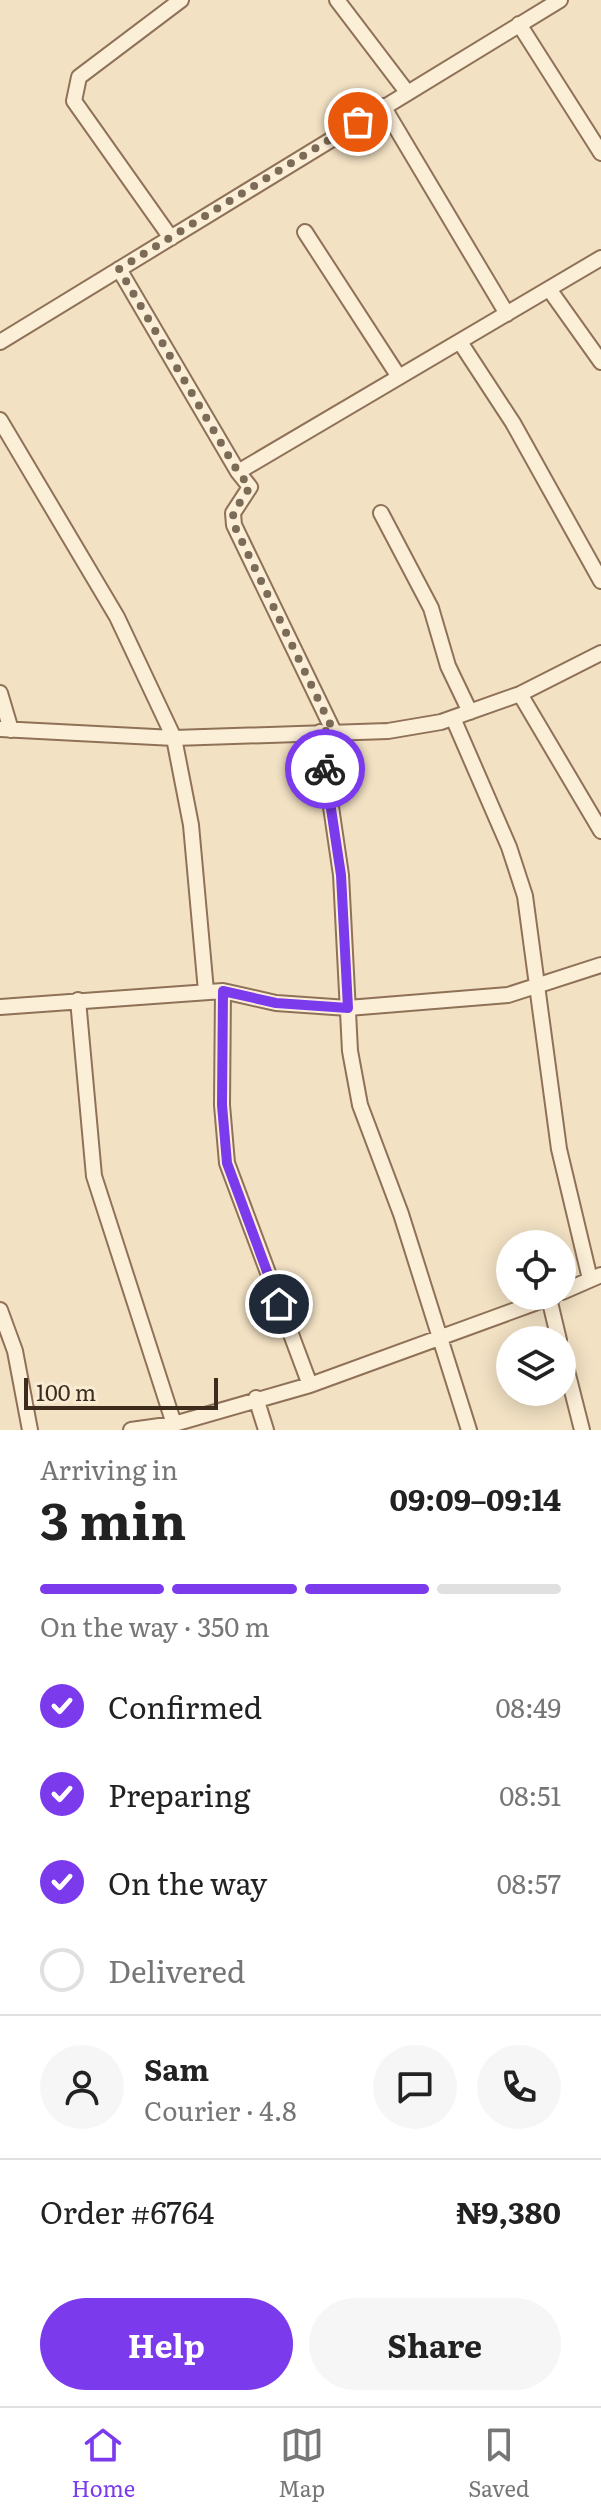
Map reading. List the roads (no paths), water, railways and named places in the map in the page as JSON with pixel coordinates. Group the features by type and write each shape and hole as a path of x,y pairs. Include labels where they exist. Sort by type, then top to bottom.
{"street":[{"path":"171,238 74,101 73,92 79,77 181,0"},
{"path":"337,0 349,21 407,92"},
{"path":"0,342 560,0"},
{"path":"519,24 601,153"},
{"path":"383,106 507,314"},
{"path":"305,232 399,377"},
{"path":"238,472 601,258"},
{"path":"119,269 238,472 250,487 233,513 234,525 326,731 341,875 350,1051 360,1105 441,1335 469,1430"},
{"path":"549,289 601,362"},
{"path":"460,342 513,423 601,581"},
{"path":"0,420 117,617 174,738 191,825 206,991"},
{"path":"381,513 431,608 448,666 470,712"},
{"path":"0,693 6,729 174,738 388,731 453,718 520,694 601,653"},
{"path":"520,694 601,831"},
{"path":"453,718 509,847 525,896 559,1149 595,1277 576,1286"},
{"path":"0,1007 223,991 276,1003 348,1008 508,995 601,965"},
{"path":"223,991 222,1105 227,1163 310,1385"},
{"path":"78,1000 94,1176 174,1424"},
{"path":"0,1310 15,1351 30,1430"},
{"path":"131,1430 174,1424 310,1385 512,1310"},
{"path":"256,1398 266,1430"},
{"path":"576,1406 582,1430"}]}
